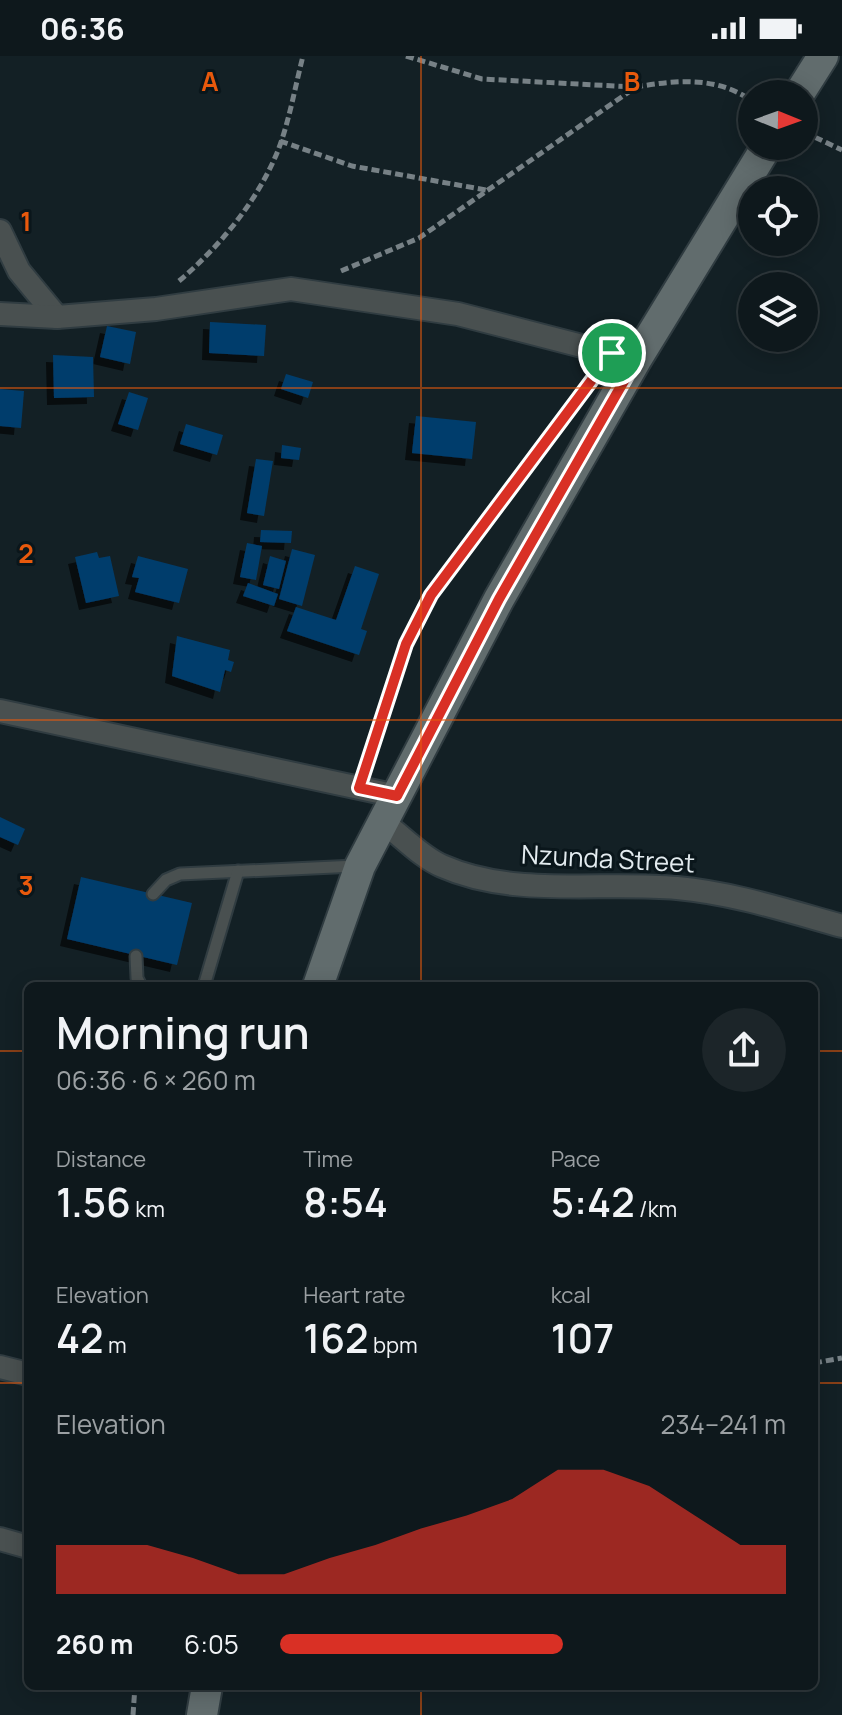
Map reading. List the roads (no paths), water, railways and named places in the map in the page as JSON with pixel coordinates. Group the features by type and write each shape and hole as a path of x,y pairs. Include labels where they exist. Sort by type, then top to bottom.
{"main road":[{"path":"808,80 823,56"},
{"path":"319,982 360,866 499,599 636,360 758,160"},
{"path":"202,1715 206,1690"}],"street":[{"path":"0,231 19,271 57,317"},
{"path":"0,314 57,317 156,309 291,289 458,314 636,360"},
{"path":"0,711 359,788 390,809"},
{"name":"Nzunda Street","path":"390,809 439,865 476,878 543,885 678,888 763,904 842,926"},
{"path":"0,1367 24,1373"},
{"path":"0,1539 24,1546"}],"lane":[{"path":"153,894 166,880 180,874 360,866"},
{"path":"205,982 238,871"},
{"path":"136,956 139,982"}]}
